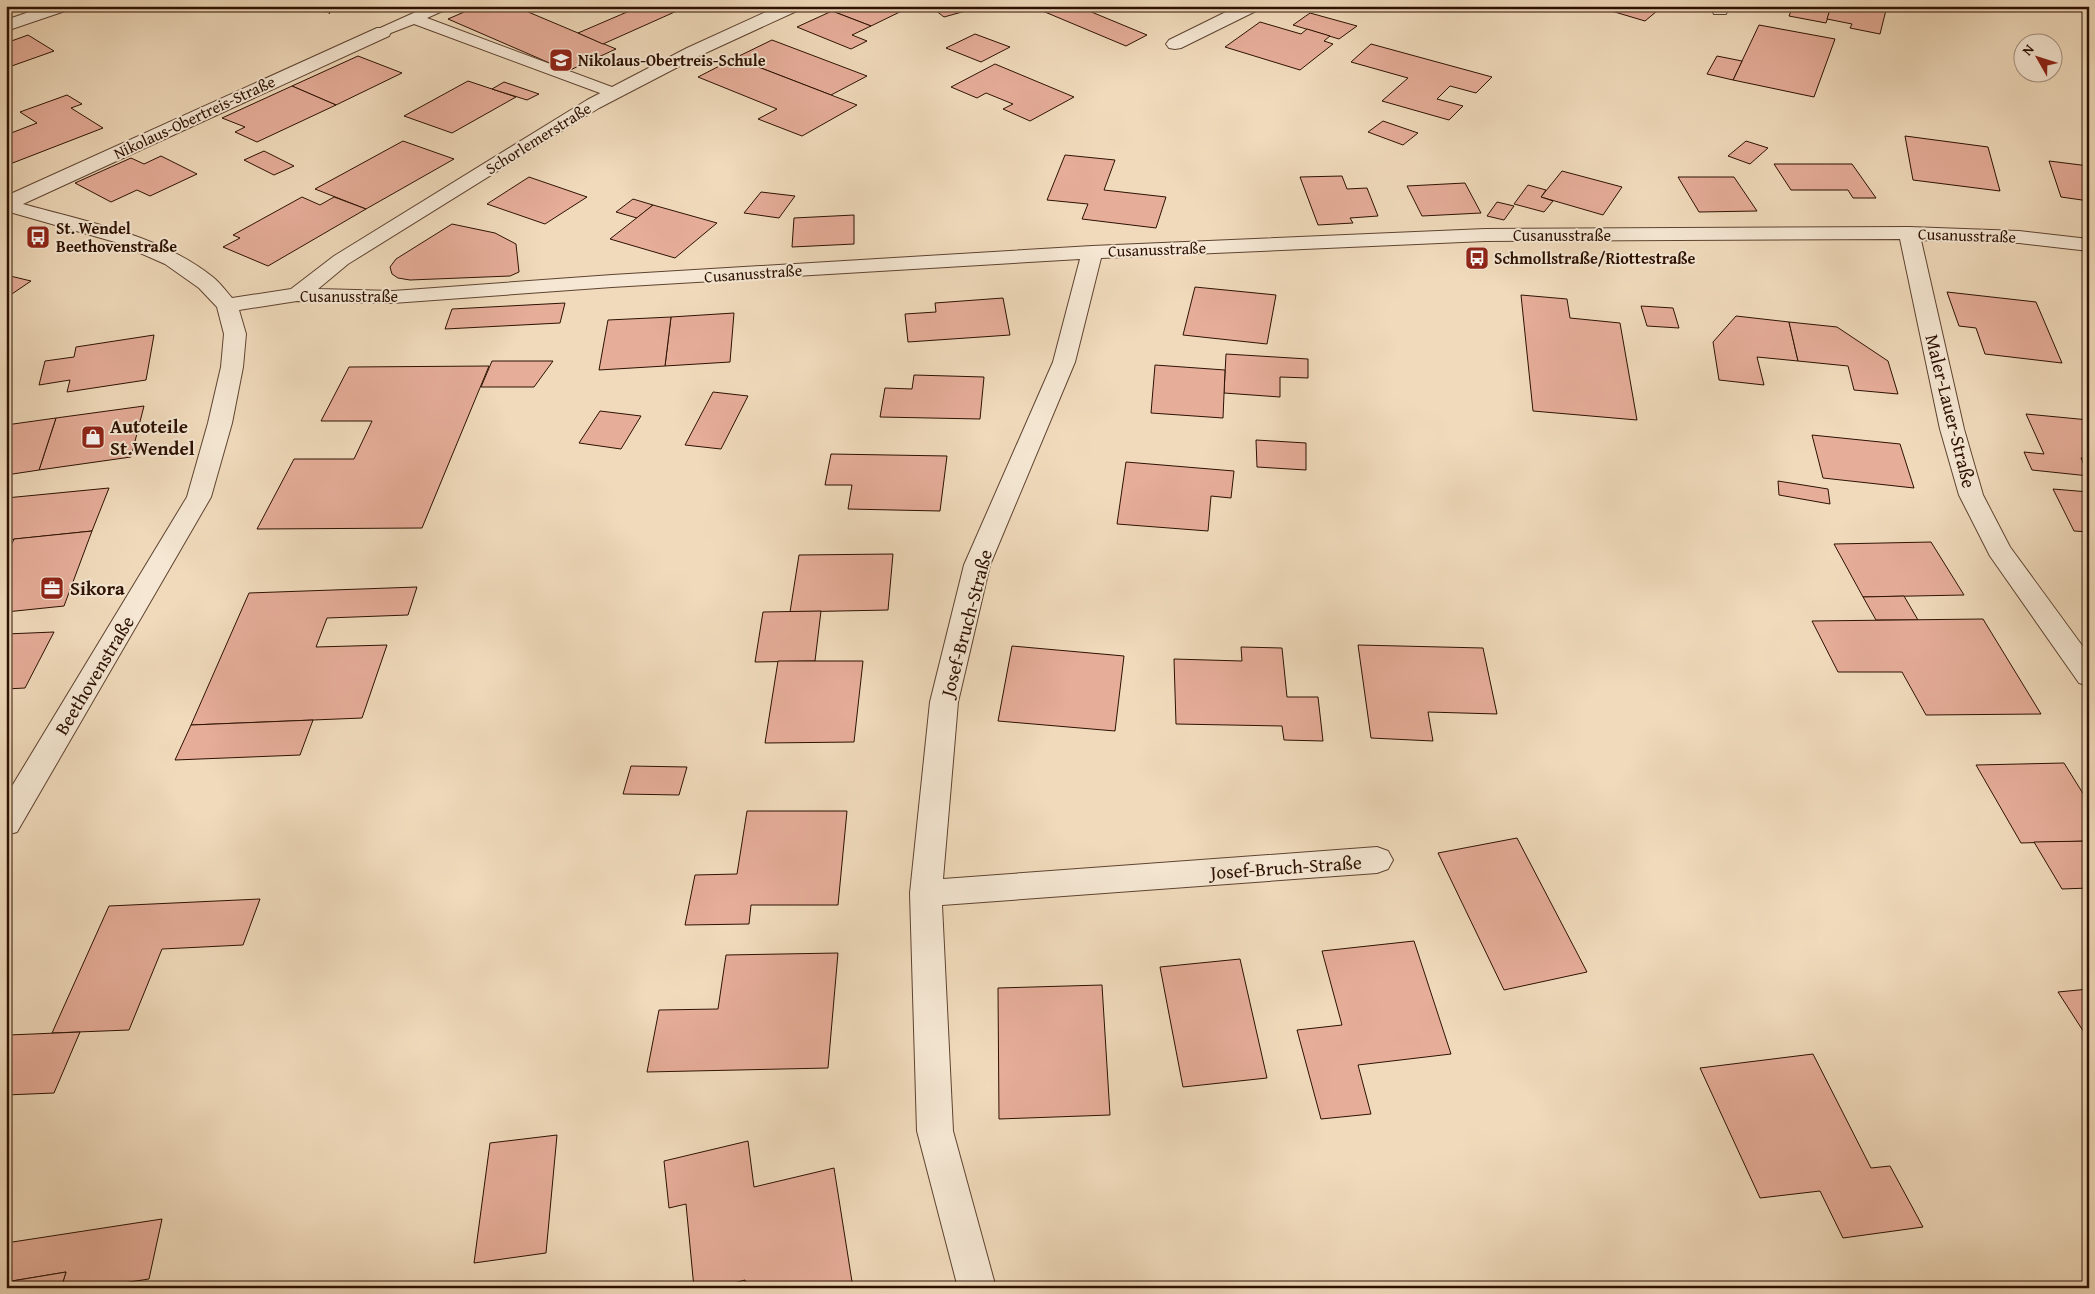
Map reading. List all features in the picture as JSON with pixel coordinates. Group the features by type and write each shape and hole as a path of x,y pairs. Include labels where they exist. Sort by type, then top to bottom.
{"street":[{"path":"6,26 62,6"},
{"name":"Schorlemerstraße","path":"297,295 341,260 593,104 693,52 793,6"},
{"path":"1175,44 1252,6"},
{"name":"Nikolaus-Obertreis-Straße","path":"6,205 383,32"},
{"name":"Beethovenstraße","path":"6,205 122,238 172,260 207,282 227,304 235,334 232,367 220,423 199,497 6,823"},
{"name":"Cusanusstraße","path":"227,304 297,295 393,298 612,281 1092,252 1485,235 1909,233 2018,237 2089,245"},
{"name":"Maler-Lauer-Straße","path":"1909,233 1952,429 1971,494 1999,550 2089,676"},
{"name":"Josef-Bruch-Straße","path":"977,1288 935,1131 926,892 944,702 977,565 1064,362 1092,252"},
{"name":"Josef-Bruch-Straße","path":"926,892 1376,860"}],"lane":[{"path":"383,32 442,6"},
{"path":"413,18 614,93"}],"building":[{"path":"478,6 514,6 616,49 568,71 448,19"},
{"path":"641,6 688,6 603,44 578,33"},
{"path":"841,6 910,7 871,26 832,11"},
{"path":"930,6 964,6 969,10 944,17"},
{"path":"1077,6 1147,35 1126,46 1033,7"},
{"path":"1613,6 1663,6 1645,21 1608,10"},
{"path":"1793,6 1823,6 1831,8 1826,23 1789,16"},
{"path":"1831,6 1887,6 1880,34 1850,28 1852,24 1827,19"},
{"path":"832,11 871,26 852,35 867,41 851,49 797,27"},
{"path":"1310,13 1357,26 1339,39 1293,25"},
{"path":"1260,22 1301,34 1307,29 1330,36 1324,41 1333,44 1300,70 1225,47"},
{"path":"1759,25 1835,39 1814,97 1733,80"},
{"path":"975,34 1010,47 981,62 946,48"},
{"path":"28,35 54,51 6,68 6,43"},
{"path":"772,40 867,76 831,95 735,58"},
{"path":"1371,44 1492,77 1476,93 1450,86 1437,99 1463,106 1449,120 1382,101 1408,78 1351,62"},
{"path":"358,56 402,73 336,105 292,86"},
{"path":"1717,56 1742,61 1733,80 1707,74"},
{"path":"735,58 857,105 802,136 758,119 777,109 698,77"},
{"path":"995,64 1074,97 1030,121 1003,109 1013,104 986,93 977,98 951,87"},
{"path":"468,81 516,97 452,133 404,116"},
{"path":"504,82 539,94 527,100 492,89"},
{"path":"292,86 336,105 257,142 235,132 245,127 222,118"},
{"path":"67,95 82,104 71,108 103,128 10,164 6,162 6,135 37,123 20,112"},
{"path":"1383,121 1418,133 1403,145 1368,132"},
{"path":"1905,136 1988,147 2000,191 1913,180"},
{"path":"403,141 454,159 366,209 315,189"},
{"path":"1746,141 1768,148 1750,164 1728,156"},
{"path":"264,151 294,166 274,175 244,160"},
{"path":"1065,155 1115,160 1104,190 1166,197 1156,228 1082,219 1088,204 1047,200"},
{"path":"161,156 197,174 150,196 137,190 111,202 75,183 131,158 144,164"},
{"path":"2049,161 2089,166 2089,201 2061,197"},
{"path":"1774,164 1852,164 1876,198 1853,198 1848,190 1791,190"},
{"path":"1562,171 1622,187 1603,215 1541,197"},
{"path":"1342,176 1347,189 1367,188 1378,216 1350,218 1353,223 1318,225 1300,177"},
{"path":"529,177 587,197 545,224 487,204"},
{"path":"1678,177 1734,177 1757,211 1699,212"},
{"path":"1465,183 1481,213 1422,216 1407,186"},
{"path":"1528,185 1546,190 1541,197 1553,201 1544,212 1514,204"},
{"path":"761,192 795,196 779,218 744,213"},
{"path":"302,197 320,205 334,197 366,209 268,266 223,247 240,238 233,235"},
{"path":"633,199 653,205 637,218 616,212"},
{"path":"1497,202 1514,206 1504,220 1487,216"},
{"path":"653,205 717,223 675,258 610,239"},
{"path":"854,215 854,244 792,247 794,218"},
{"path":"452,224 495,233 516,244 519,272 510,276 410,280 398,278 392,274 390,267 396,259"},
{"path":"6,275 31,281 6,298"},
{"path":"1195,287 1276,295 1267,344 1183,335"},
{"path":"1947,292 2036,302 2062,363 1985,354 1976,328 1959,326"},
{"path":"1521,295 1567,299 1570,318 1620,323 1637,420 1533,411"},
{"path":"1003,298 1010,335 908,342 905,314 936,312 935,303"},
{"path":"565,303 560,323 445,329 452,309"},
{"path":"1641,306 1673,308 1679,328 1647,326"},
{"path":"734,313 730,362 665,366 671,317"},
{"path":"1736,316 1789,322 1798,361 1757,357 1764,385 1719,380 1713,342"},
{"path":"671,317 665,366 599,370 608,320"},
{"path":"1789,322 1837,327 1888,361 1898,394 1854,390 1848,366 1798,361"},
{"path":"154,335 146,380 67,392 70,380 39,385 45,361 74,357 76,347"},
{"path":"1226,354 1308,359 1308,378 1280,377 1280,397 1224,393"},
{"path":"492,361 553,361 534,387 481,387"},
{"path":"1155,365 1225,370 1223,418 1151,413"},
{"path":"489,366 422,528 257,529 294,459 354,459 372,421 321,421 349,367"},
{"path":"914,375 984,377 980,419 880,417 885,388 912,389"},
{"path":"713,392 748,396 721,449 685,445"},
{"name":"Autoteile St.Wendel","path":"144,406 131,457 39,470 56,418"},
{"path":"600,411 641,416 621,449 579,443"},
{"path":"2026,414 2089,420 2089,459 2081,458 2089,476 2032,470 2024,452 2044,454"},
{"path":"56,418 39,470 6,475 6,425"},
{"path":"1812,435 1900,444 1914,488 1823,478"},
{"path":"1256,440 1306,443 1306,470 1257,467"},
{"path":"831,454 947,456 940,511 848,509 852,485 825,485"},
{"path":"1126,462 1234,471 1231,498 1211,496 1208,531 1117,524"},
{"path":"1778,481 1828,489 1830,504 1779,495"},
{"path":"109,488 92,531 6,540 6,498"},
{"path":"2053,489 2089,492 2089,532 2074,531"},
{"path":"92,531 64,606 6,612 6,557 14,539"},
{"path":"1931,542 1964,595 1863,597 1834,544"},
{"path":"893,554 888,610 790,612 799,555"},
{"path":"417,587 408,615 327,618 316,647 387,645 362,718 191,725 249,593"},
{"path":"1904,596 1918,620 1876,620 1863,597"},
{"path":"821,611 815,661 755,662 763,612"},
{"path":"1983,619 2041,714 1926,715 1902,672 1838,672 1812,621"},
{"path":"54,632 25,688 6,689 6,634"},
{"path":"1358,645 1483,648 1497,714 1428,712 1433,741 1371,738"},
{"path":"1012,646 1124,656 1115,731 998,721"},
{"path":"1241,647 1282,648 1287,697 1318,697 1323,741 1284,740 1282,726 1176,724 1174,659 1242,661"},
{"path":"778,661 863,661 854,742 765,743"},
{"path":"313,720 300,755 175,760 191,725"},
{"path":"2064,763 2089,803 2089,841 2021,843 1976,765"},
{"path":"631,766 687,767 679,795 623,794"},
{"path":"747,811 847,811 838,905 751,905 749,924 685,925 695,875 737,874"},
{"path":"1517,838 1587,972 1504,990 1438,853"},
{"path":"2089,841 2089,888 2062,889 2034,842"},
{"path":"260,899 243,945 162,949 129,1030 52,1033 109,906"},
{"path":"1414,941 1451,1054 1358,1065 1371,1114 1321,1119 1297,1030 1342,1025 1322,951"},
{"path":"838,953 828,1068 647,1072 659,1010 718,1009 726,955"},
{"path":"1240,959 1267,1078 1183,1087 1160,967"},
{"path":"1102,985 1110,1115 999,1119 998,988"},
{"path":"2089,989 2089,1040 2058,992"},
{"path":"80,1032 54,1093 6,1095 6,1041 9,1035"},
{"path":"1813,1054 1871,1168 1890,1166 1923,1227 1843,1238 1820,1191 1760,1198 1700,1068"},
{"path":"557,1135 546,1253 474,1263 490,1143"},
{"path":"748,1141 754,1187 834,1168 853,1288 746,1288 745,1280 716,1288 694,1288 686,1204 669,1208 664,1161"},
{"path":"162,1219 149,1279 90,1288 61,1288 66,1272 6,1282 6,1243"},
{"path":"66,1272 61,1288 6,1288 6,1282"}],"place":[{"name":"Nikolaus-Obertreis-Schule","path":"561,60"},
{"name":"St. Wendel Beethovenstraße","path":"38,237"},
{"name":"Schmollstraße/Riottestraße","path":"1477,258"},
{"name":"Autoteile St.Wendel","path":"93,437"},
{"name":"Sikora","path":"52,588"}]}
